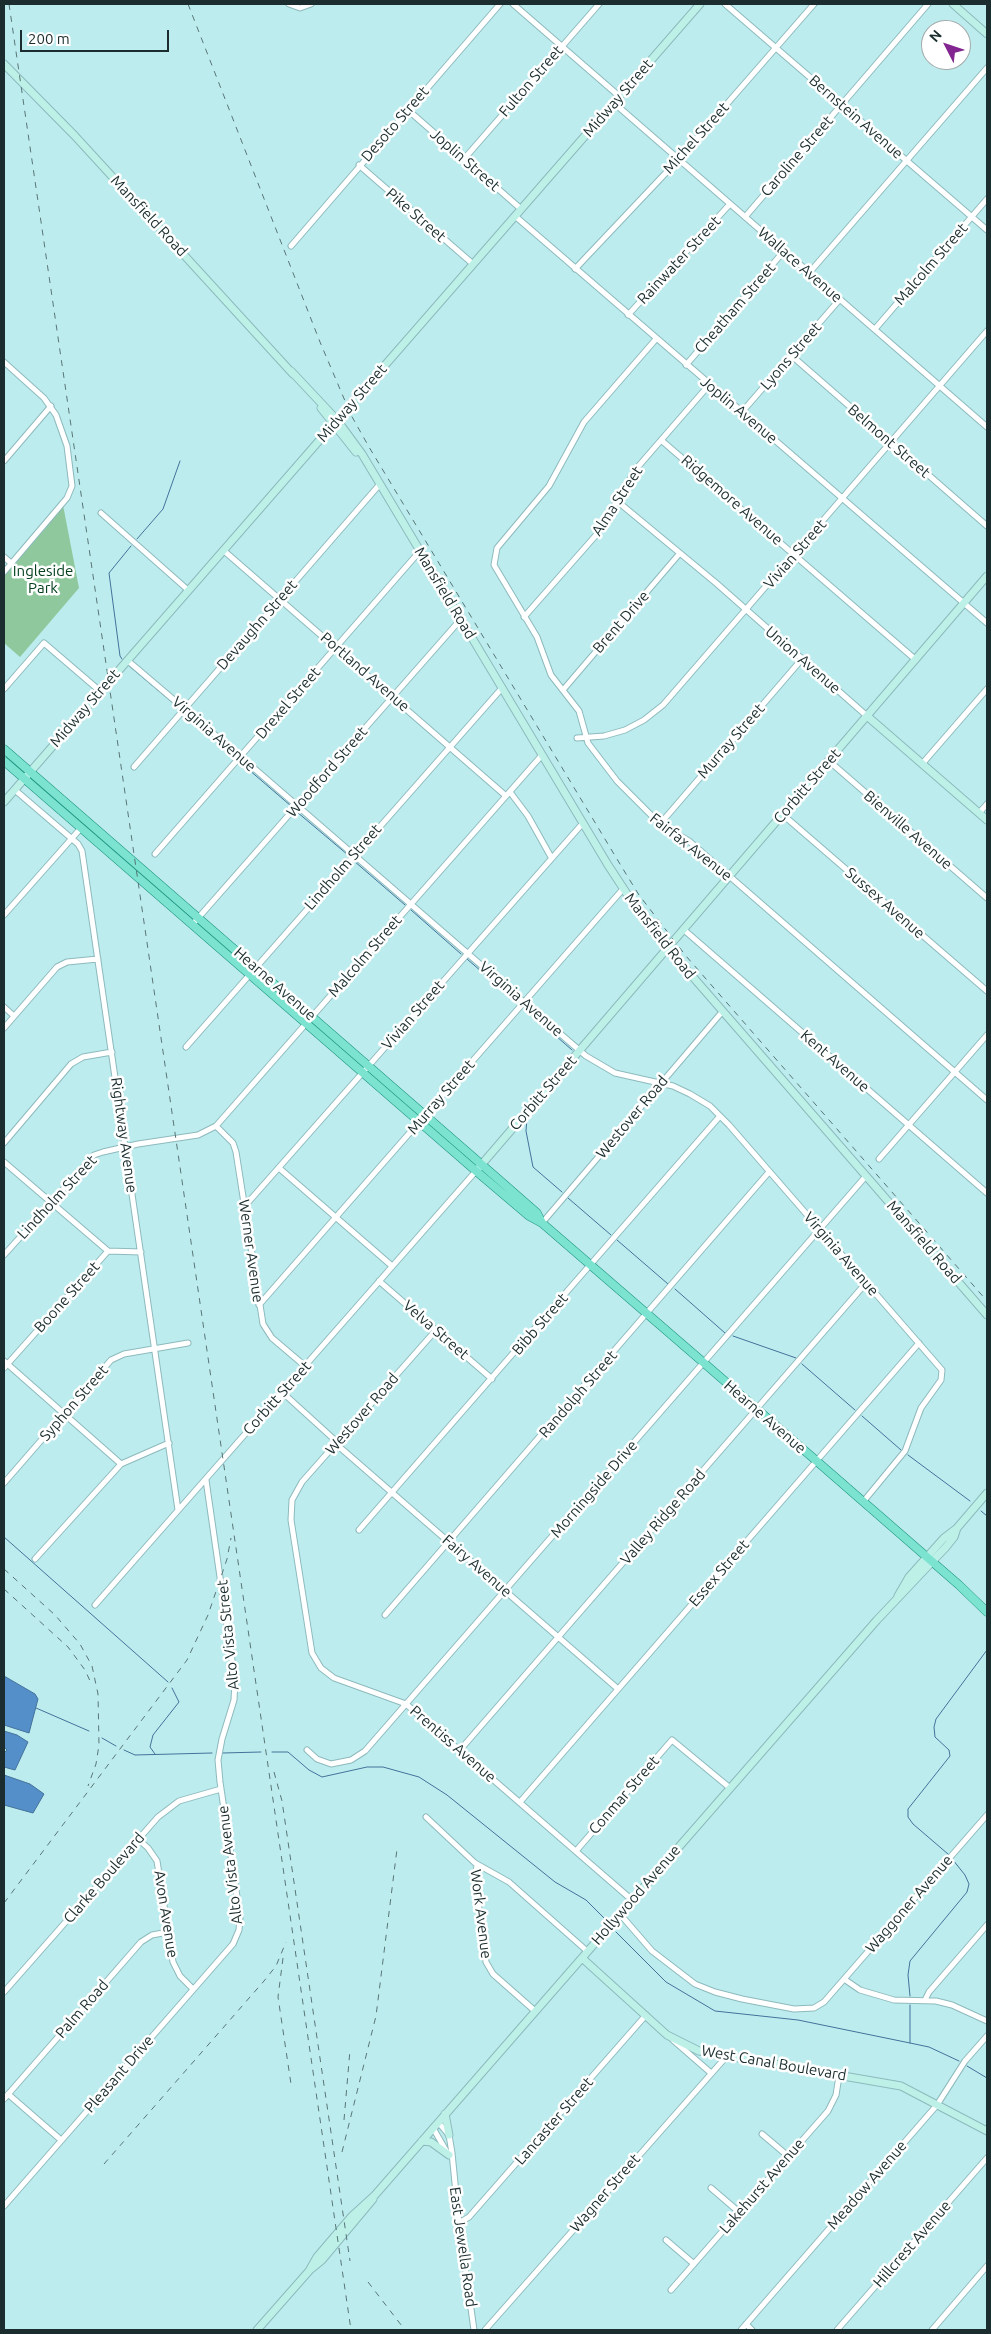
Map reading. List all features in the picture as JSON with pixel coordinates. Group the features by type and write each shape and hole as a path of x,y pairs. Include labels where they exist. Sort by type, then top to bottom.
{"main road":[{"name":"Midway Street","path":"4,802 700,4"},
{"path":"952,4 987,34"},
{"name":"Mansfield Road","path":"5,68 63,123 291,371 362,454 583,823 646,923 987,1315"},
{"name":"Corbitt Street","path":"476,1171 987,576"},
{"name":"Union Avenue","path":"867,716 987,820"},
{"name":"Hearne Avenue","path":"4,749 537,1213 542,1223"},
{"name":"Hearne Avenue","path":"4,761 419,1122 529,1216 542,1223 704,1363 987,1612"},
{"name":"Hollywood Avenue","path":"257,2330 308,2271 322,2260 435,2125 898,1596 901,1588 929,1560 949,1533 957,1528 987,1493"},
{"name":"West Canal Boulevard","path":"582,1958 667,2035 699,2051 901,2086 987,2131"},
{"path":"445,2114 449,2135"},
{"path":"422,2141 431,2142 449,2155"}],"street":[{"path":"289,4 295,7 304,7 311,4"},
{"name":"Desoto Street","path":"291,246 500,4"},
{"path":"514,4 620,96"},
{"name":"Fulton Street","path":"464,159 599,4"},
{"name":"Bernstein Avenue","path":"726,4 987,230"},
{"name":"Michel Street","path":"575,269 678,160 814,4"},
{"name":"Caroline Street","path":"744,217 928,4"},
{"path":"809,273 987,68"},
{"name":"Wallace Avenue","path":"614,103 987,427"},
{"name":"Joplin Street","path":"408,110 521,209"},
{"name":"Pike Street","path":"359,165 473,264"},
{"name":"Malcolm Street","path":"875,329 987,199"},
{"name":"Rainwater Street","path":"628,316 730,204"},
{"name":"Joplin Avenue","path":"515,216 628,316 987,623"},
{"name":"Cheatham Street","path":"686,365 784,251"},
{"name":"Lyons Street","path":"742,412 840,299"},
{"name":"Vivian Street","path":"577,738 620,732 652,715 674,695 987,331"},
{"name":"Fairfax Avenue","path":"656,339 584,422 549,486 500,543 494,557 494,565 542,648 548,670 579,711 586,737 608,770 660,824 689,841 987,1100"},
{"name":"Belmont Street","path":"792,356 987,526"},
{"path":"4,362 51,406 61,425 72,476 71,489 67,498 4,572"},
{"name":"Alma Street","path":"524,616 597,534 618,501 630,477 709,385"},
{"path":"4,461 51,406"},
{"name":"Ridgemore Avenue","path":"661,440 916,660"},
{"name":"Devaughn Street","path":"134,766 380,484"},
{"name":"Union Avenue","path":"618,501 867,716"},
{"path":"101,513 188,590"},
{"name":"Portland Avenue","path":"224,550 508,794 523,809 551,857"},
{"name":"Drexel Street","path":"155,854 420,552"},
{"name":"Brent Drive","path":"562,690 680,553"},
{"path":"4,557 11,563"},
{"name":"Woodford Street","path":"192,925 461,619"},
{"path":"4,689 44,643 100,691"},
{"name":"Murray Street","path":"660,824 802,659"},
{"name":"Virginia Avenue","path":"127,660 580,1051 599,1065 615,1073 661,1084 690,1094 710,1106 770,1172 940,1367 942,1373 941,1380 921,1408 905,1451 863,1502"},
{"name":"Lindholm Street","path":"186,1047 502,688"},
{"path":"922,764 987,689"},
{"name":"Malcolm Street","path":"176,1139 204,1133 216,1126 542,755"},
{"name":"Bienville Avenue","path":"828,761 987,898"},
{"name":"Rightway Avenue","path":"15,790 78,844 82,851 178,1510"},
{"path":"979,813 987,804"},
{"name":"Sussex Avenue","path":"782,814 987,992"},
{"name":"Vivian Street","path":"244,1207 583,823"},
{"path":"4,915 80,828"},
{"name":"Murray Street","path":"259,1305 623,889"},
{"name":"Kent Avenue","path":"683,929 987,1193"},
{"path":"4,1028 60,965 68,962 98,959"},
{"path":"4,1007 14,1016"},
{"name":"Westover Road","path":"542,1223 722,1012"},
{"path":"880,1159 987,1035"},
{"path":"4,1143 71,1064 83,1057 112,1052"},
{"name":"Bibb Street","path":"359,1530 720,1116"},
{"name":"Werner Avenue","path":"216,1126 233,1143 260,1316 267,1332 305,1366"},
{"name":"Lindholm Street","path":"4,1256 90,1158 102,1152 176,1139"},
{"path":"4,1162 108,1251"},
{"path":"279,1168 392,1266"},
{"name":"Corbitt Street","path":"95,1605 476,1171"},
{"name":"Randolph Street","path":"384,1615 770,1172"},
{"name":"Morningside Drive","path":"307,1750 324,1762 337,1764 351,1760 366,1751 866,1176"},
{"name":"Boone Street","path":"5,1364 108,1251 141,1252"},
{"name":"Velva Street","path":"379,1281 492,1379"},
{"name":"Valley Ridge Road","path":"460,1750 866,1283"},
{"name":"Westover Road","path":"292,1500 302,1482 436,1330"},
{"name":"Syphon Street","path":"4,1483 111,1360 124,1354 188,1343"},
{"name":"Essex Street","path":"520,1802 919,1343"},
{"path":"5,1364 121,1464"},
{"name":"Fairy Avenue","path":"282,1392 392,1494 618,1689"},
{"path":"35,1559 121,1464 168,1443"},
{"name":"Alto Vista Street","path":"206,1480 235,1681 234,1700 219,1752 221,1789"},
{"name":"Prentiss Avenue","path":"292,1500 291,1520 310,1647 314,1658 321,1668 334,1678 406,1704 632,1900"},
{"name":"Conmar Street","path":"576,1851 672,1740 730,1788"},
{"name":"Clarke Boulevard","path":"4,1992 158,1817 179,1801 221,1789"},
{"name":"Alto Vista Avenue","path":"221,1789 240,1917 239,1930 235,1941"},
{"name":"Waggoner Avenue","path":"620,1914 642,1941 666,1963 695,1984 715,1992 785,2007 814,2008 824,2002 987,1815"},
{"name":"Work Avenue","path":"426,1817 477,1865 475,1878 486,1962 493,1974 535,2011"},
{"name":"Avon Avenue","path":"138,1839 153,1854 158,1866 168,1932 176,1969 194,1989"},
{"path":"477,1865 509,1882 588,1951"},
{"path":"925,2000 929,1992 987,1925"},
{"name":"Palm Road","path":"6,2096 141,1942 152,1935 168,1932"},
{"name":"Pleasant Drive","path":"4,2206 235,1941"},
{"path":"844,1979 860,1990 894,2000 925,2000 952,2005 987,2022"},
{"name":"Lancaster Street","path":"459,2223 469,2217 646,2015"},
{"path":"667,2035 710,2073"},
{"name":"Meadow Avenue","path":"741,2330 937,2105 966,2061 987,2036"},
{"name":"Wagner Street","path":"485,2330 726,2057"},
{"name":"Lakehurst Avenue","path":"672,2290 828,2111 836,2095 839,2076"},
{"path":"6,2096 61,2140"},
{"path":"435,2125 449,2135"},
{"name":"East Jewella Road","path":"435,2125 452,2163"},
{"path":"762,2134 788,2156"},
{"name":"East Jewella Road","path":"449,2135 474,2330"},
{"name":"Hillcrest Avenue","path":"837,2330 987,2158"},
{"path":"711,2188 740,2212"},
{"path":"666,2240 694,2264"},
{"path":"932,2330 987,2266"},
{"path":"746,2324 752,2330"}],"green space":[{"name":"Ingleside Park","path":"63,505 79,588 20,657 4,643 4,575"}],"water":[{"path":"4,1676 35,1694 38,1699 29,1733 4,1725"},
{"path":"4,1731 17,1735 28,1742 15,1770 4,1767 4,1753 7,1750 4,1747"},
{"path":"4,1775 30,1784 44,1794 33,1813 4,1805"}],"waterway":[{"path":"137,539 163,509 180,461"},
{"path":"122,659 120,656 109,573 131,546"},
{"path":"128,665 179,708"},
{"path":"185,714 235,757"},
{"path":"241,763 291,806"},
{"path":"297,812 348,855"},
{"path":"354,861 405,905"},
{"path":"411,910 461,954"},
{"path":"467,959 518,1003"},
{"path":"524,1008 572,1050"},
{"path":"527,1118 526,1131 533,1167 562,1192"},
{"path":"568,1198 611,1235"},
{"path":"617,1240 668,1284"},
{"path":"675,1289 725,1333"},
{"path":"733,1336 796,1358"},
{"path":"802,1364 855,1410"},
{"path":"862,1416 901,1450"},
{"path":"908,1455 970,1501"},
{"path":"981,1511 987,1516"},
{"path":"4,1537 168,1682"},
{"path":"948,1854 913,1824 908,1817 908,1809 950,1756 949,1750 935,1737 934,1727 936,1719 987,1650"},
{"path":"155,1754 150,1747 153,1735 179,1702 172,1688"},
{"path":"36,1708 89,1731"},
{"path":"102,1738 116,1746"},
{"path":"124,1750 135,1755 212,1753"},
{"path":"223,1753 261,1752"},
{"path":"272,1752 288,1752 309,1770 322,1777 367,1767 383,1767 419,1777 447,1795 555,1882 586,1900 604,1918"},
{"path":"910,1996 908,1975 910,1961 967,1892 969,1884 965,1875 953,1860"},
{"path":"616,1932 666,1982 715,2011 798,2020 929,2047 959,2061"},
{"path":"910,2005 910,2043"},
{"path":"967,2066 987,2078"}],"railway":[{"path":"9,4 351,2330"},
{"path":"188,4 320,342 351,415 639,895 686,956 987,1301"},
{"path":"4,1903 187,1660 208,1615 227,1559 231,1538"},
{"path":"4,1569 55,1615 80,1644 92,1666 98,1694 99,1745 96,1764 88,1786"},
{"path":"4,1589 68,1647 85,1670 91,1683"},
{"path":"274,1772 282,1801 350,2261"},
{"path":"342,2152 376,2016 397,1849"},
{"path":"104,2164 264,1981 276,1966 286,1942"},
{"path":"283,1958 278,1997 291,2084"},
{"path":"344,2120 350,2050"},
{"path":"368,2282 405,2330"}]}
